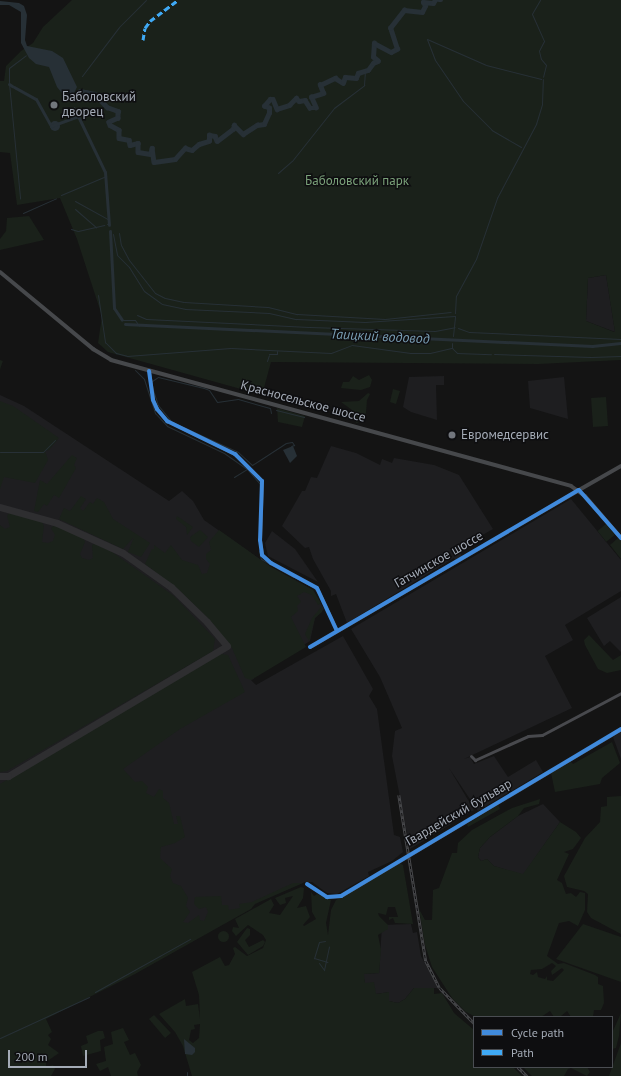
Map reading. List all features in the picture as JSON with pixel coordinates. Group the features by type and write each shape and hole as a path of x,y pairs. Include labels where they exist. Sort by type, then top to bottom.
{"main road":[{"name":"Красносельское шоссе","path":"0,272 99,354 148,370 562,483 579,490"},
{"path":"621,466 579,490 621,538"}],"street":[{"path":"148,370 153,400 157,409 167,421 235,454 262,481 260,540 262,555 271,563 316,588 337,631"},
{"name":"Гатчинское шоссе","path":"310,647 579,490"},
{"path":"471,756 475,760 528,736 542,735 621,693"},
{"name":"Гвардейский бульвар","path":"307,884 327,897 341,896 621,729"}],"shaded area":[{"path":"0,1 19,3 24,6 27,15 25,40 27,46 52,51 63,58 77,87 71,99 66,98 57,87 49,67 36,64 29,58 21,43 21,12 9,5 0,5"},
{"path":"80,90 87,90 93,93 85,97"},
{"path":"53,121 57,121 60,126 57,131 53,131 50,128 50,124"},
{"path":"606,275 615,332 586,321 588,278"},
{"path":"444,376 444,385 436,385 437,420 411,412 403,407 409,377"},
{"path":"564,377 568,419 530,408 528,381"},
{"path":"0,395 24,406 169,501 182,491 193,501 204,520 271,567 313,590 324,609 315,618 310,641 253,676 254,679 251,680 256,685 343,636 373,689 369,696 377,709 394,835 400,837 403,852 392,861 368,872 369,876 337,894 327,893 312,882 305,882 152,947 37,1021 0,1055"},
{"path":"293,446 297,456 290,463 283,450"},
{"path":"331,446 356,453 380,465 382,459 392,463 394,458 434,465 459,475 493,529 458,549 462,556 455,560 454,558 347,623 336,594 331,596 331,591 313,559 309,547 305,548 282,526 302,491 305,491 311,477 317,478"},
{"path":"571,499 621,560 621,591 565,625 573,640 545,656 572,708 464,759 470,757 474,764 494,756 508,777 536,760 543,772 478,811 449,768 474,810 410,849 392,756 395,731 402,728 380,677 351,629"},
{"path":"272,531 295,549 318,582 268,556 265,543"},
{"path":"621,597 621,652 610,641 604,646 587,618"},
{"path":"621,732 621,759 613,737"},
{"path":"543,804 560,822 523,875 494,866 487,859 481,861 478,857 480,848 490,837 518,816"},
{"path":"411,924 413,933 417,932 421,956 438,988 414,988 405,999 398,1003 389,1001 389,992 376,994 365,983 363,974 379,973 382,925"},
{"path":"184,1039 195,1048 195,1052 192,1055 185,1054"}],"green space":[{"name":"Баболовский парк","path":"72,0 621,0 621,360 538,364 271,362 262,395 108,352 98,343 102,316 77,239 60,198 17,205 10,153 0,152 0,81 4,81 6,66 21,51 33,43 43,27","holes":["606,275 615,332 586,321 588,278"]},
{"path":"29,216 44,240 0,250 0,239 6,231 7,218"},
{"path":"0,360 3,361 0,370"},
{"path":"369,375 372,380 370,387 361,390 341,388 343,382 349,382 353,376 359,380"},
{"path":"393,389 400,391 396,404 390,402"},
{"path":"368,393 370,394 367,400 366,413 359,422 356,423 352,410 341,402 359,401"},
{"path":"606,397 608,426 593,427 591,398"},
{"path":"0,401 13,406 59,438 49,450 45,451 48,460 35,483 4,477 0,489"},
{"path":"277,408 305,416 302,427 278,422"},
{"path":"72,455 77,458 74,465 76,468 59,498 54,495 47,506 44,504 38,512 34,511 40,480 47,484"},
{"path":"81,496 86,499 80,508 83,511 90,502 93,504 97,498 104,502 113,519 150,543 141,557 128,552 134,537 123,549 59,519 64,508 70,511"},
{"path":"10,512 41,520 44,526 42,542 48,543 53,541 55,535 51,528 55,525 83,537 85,542 80,554 82,558 89,560 93,558 92,545 96,543 108,549 174,596 215,639 213,651 7,771 0,772 0,525 5,529 10,527 7,516"},
{"path":"177,516 193,527 187,535 186,527 176,519"},
{"path":"606,524 615,535 606,542 597,531"},
{"path":"200,530 208,537 199,547 191,541 190,537"},
{"path":"219,530 271,567 313,590 321,603 318,605 312,595 304,592 297,596 301,602 297,606 298,611 291,617 306,647 251,680 245,678 232,648 208,618 178,589 145,564 152,549 154,549 154,545 165,553 171,545 182,560 198,565 202,574 207,573 210,564 206,559 206,554 211,550 209,542"},
{"path":"618,538 621,541 621,559 610,545"},
{"path":"322,606 322,612 315,618 309,641 305,634 312,618"},
{"path":"589,635 613,660 621,655 621,670 607,673 598,669 585,645 584,640"},
{"path":"221,654 228,655 245,692 180,729 123,769 135,782 142,781 148,787 146,793 154,797 159,789 163,791 163,798 169,803 174,824 178,824 176,816 180,816 185,837 175,843 161,847 160,858 172,869 170,876 173,883 181,886 188,898 186,906 190,912 183,922 188,923 199,915 200,920 204,921 208,912 206,907 199,909 194,904 195,897 221,896 222,905 228,905 229,910 240,908 239,904 252,902 293,883 303,883 255,904 251,909 135,974 46,1019 52,1032 48,1035 51,1039 48,1045 59,1053 46,1062 46,1067 53,1065 55,1069 51,1076 0,1076 0,784"},
{"path":"612,742 620,763 602,778 600,784 555,792 551,773 571,762 573,764"},
{"path":"621,796 621,934 591,918 587,912 588,894 584,891 567,887 564,876 585,838 600,822 601,807 607,806 607,797"},
{"path":"540,799 539,804 524,808 518,816 490,837 480,848 478,857 481,861 487,859 494,866 523,874 560,822 576,832 581,838 573,849 564,852 569,854 557,880 562,883 566,894 571,893 576,897 580,892 585,893 585,910 578,926 569,921 559,923 547,956 558,964 564,963 598,977 598,984 603,986 604,1003 601,1010 594,1010 593,1016 570,1016 567,1011 561,1016 553,1016 550,1011 542,1016 474,1016 466,1012 452,998 432,967 425,945 419,909 425,920 432,920 433,890 439,888 452,853 457,853 458,843 472,830 512,808","holes":["552,963 556,966 551,971 552,975 562,968 564,970 553,981 547,980 547,976 545,979 538,977 537,972 533,975 530,974 531,970 542,969"]},
{"path":"498,805 500,809 468,827 467,824"},
{"path":"400,863 403,865 413,924 395,923 393,918 389,920 389,917 398,917 395,907 388,907 386,915 378,913 388,925 388,929 378,935 381,950 379,973 364,974 365,983 374,982 376,994 389,992 389,1001 398,1003 405,999 414,988 434,988 434,994 442,993 454,1013 473,1029 473,1068 514,1068 522,1076 192,1076 183,1046 175,1032 159,1014 185,999 186,1006 198,1004 200,1019 199,995 192,972 220,957 225,966 229,965 235,954 233,948 235,947 247,956 263,948 266,940 263,935 248,925 236,936 232,931 233,927 239,928 235,919 271,899 274,905 269,913 280,915 293,896 285,898 286,903 280,905 275,898 301,887 304,888 303,898 297,908 306,906 310,917 303,925 304,926 316,919 312,912 311,892 314,896 317,894 331,900 326,923 328,935 331,910 336,900","holes":["200,1024 199,1038 193,1043 189,1040 191,1030 195,1029 194,1025"]},
{"path":"583,924 621,937 621,982 556,959"},
{"path":"247,928 250,929 250,935 245,940 249,947 263,940 265,942 263,946 248,955 237,942"},
{"path":"223,930 227,932 229,936 227,940 223,942 219,940 217,936 219,932"},
{"path":"621,1013 619,1036 616,1048 613,1049 613,1031"},
{"path":"154,1015 171,1033 165,1038 149,1019"},
{"path":"123,1028 129,1040 124,1042 130,1055 135,1053 141,1065 137,1072 138,1076 111,1076 108,1067 100,1071 96,1064 106,1061 104,1047 113,1044 111,1032"},
{"path":"98,1031 103,1031 105,1038 100,1040 101,1051 83,1056 81,1046 88,1043 86,1036"},
{"path":"621,1043 621,1076 609,1076"},
{"path":"524,1068 571,1068 568,1069 564,1076 532,1076"},
{"path":"571,1068 588,1068 590,1072 587,1076"}],"waterway":[{"path":"82,76 119,27 146,0"},
{"path":"80,91 95,94 107,107 118,111 118,118 109,122 110,125 119,130 119,138 129,140 130,145 138,143 138,152 150,154 152,148 154,162 175,159 185,148 192,150 199,144 209,141 209,135 215,136 217,141 233,129 234,125 243,134 257,125 264,124 269,113 269,108 264,106 270,99 273,99 277,109 289,105 296,98 299,101 305,100 310,108 316,108 311,97 323,93 320,85 335,78 343,83 345,77 356,78 358,73 368,70 373,63 378,61 373,57 374,43 391,52 397,49 390,28 404,10 422,12 425,6 423,2 433,3 435,0"},
{"path":"540,0 532,14 544,41 539,51 541,59 546,65 543,77"},
{"path":"521,147 492,130 463,101 435,60 427,39 486,65 541,79"},
{"path":"9,82 9,68 26,55"},
{"path":"278,173 292,161 334,108 364,85 365,72"},
{"path":"455,313 456,296 476,259 497,198 536,124 542,104 543,79"},
{"path":"9,83 20,198"},
{"name":"Таицкий водовод","path":"14,87 36,99 51,126 78,116 105,172 109,225"},
{"path":"74,107 78,116"},
{"path":"61,195 106,176"},
{"path":"23,213 56,198"},
{"path":"75,201 109,220"},
{"path":"75,209 96,227"},
{"path":"71,229 78,231 104,225"},
{"name":"Таицкий водовод","path":"110,231 114,308 122,320"},
{"path":"119,233 121,245 129,260 155,293 165,298 184,302 268,307 297,314 385,319 451,312"},
{"path":"113,234 117,255 129,267 144,291 162,304 185,309 269,313 296,319 365,322 455,316"},
{"path":"98,295 105,342 116,353 127,356 231,348 331,353 352,345 410,353 430,353 452,348"},
{"path":"137,315 146,319 309,327 435,331 455,327"},
{"path":"453,336 455,316"},
{"name":"Таицкий водовод","path":"122,320 135,320 139,326"},
{"name":"Таицкий водовод","path":"125,324 592,346 621,343"},
{"path":"458,328 469,332 621,339"},
{"path":"452,343 452,348 457,353 491,354"},
{"path":"269,354 277,354 277,351"},
{"path":"494,354 591,357 621,356"},
{"path":"267,361 269,355"},
{"path":"135,370 144,379 155,413 167,426 224,453 247,469"},
{"path":"152,381 158,377 204,388 209,390 217,402 238,399 270,408 271,413"},
{"path":"153,390 158,405 172,422 238,452 252,465 286,443 292,442 294,445 291,446"},
{"path":"276,410 304,417"},
{"path":"0,452 43,452 55,440"},
{"path":"234,477 247,469 260,484"},
{"path":"259,551 261,559 293,577"},
{"path":"314,588 319,595"},
{"path":"95,992 190,939"},
{"path":"325,941 319,942 314,958 327,962"},
{"path":"319,963 324,970 329,947"},
{"path":"0,1038 89,997"}],"taxiway":[{"path":"0,507 57,523 123,553 171,587 207,622 227,646 8,776 0,776"}],"railway":[{"path":"399,795 426,961 440,988 473,1022"},
{"path":"519,1068 527,1076"}],"marked path":[{"path":"143,40 145,28 150,21 178,0"}],"cycle path":[{"path":"149,371 153,400 157,409 167,421 235,454 262,481 260,540 262,555 271,563 317,588 337,631"},
{"path":"310,647 579,490 621,538"},
{"path":"307,884 327,897 341,896 621,729"}],"place":[{"name":"Баболовский дворец","path":"54,105"},
{"name":"Евромедсервис","path":"452,435"}]}
